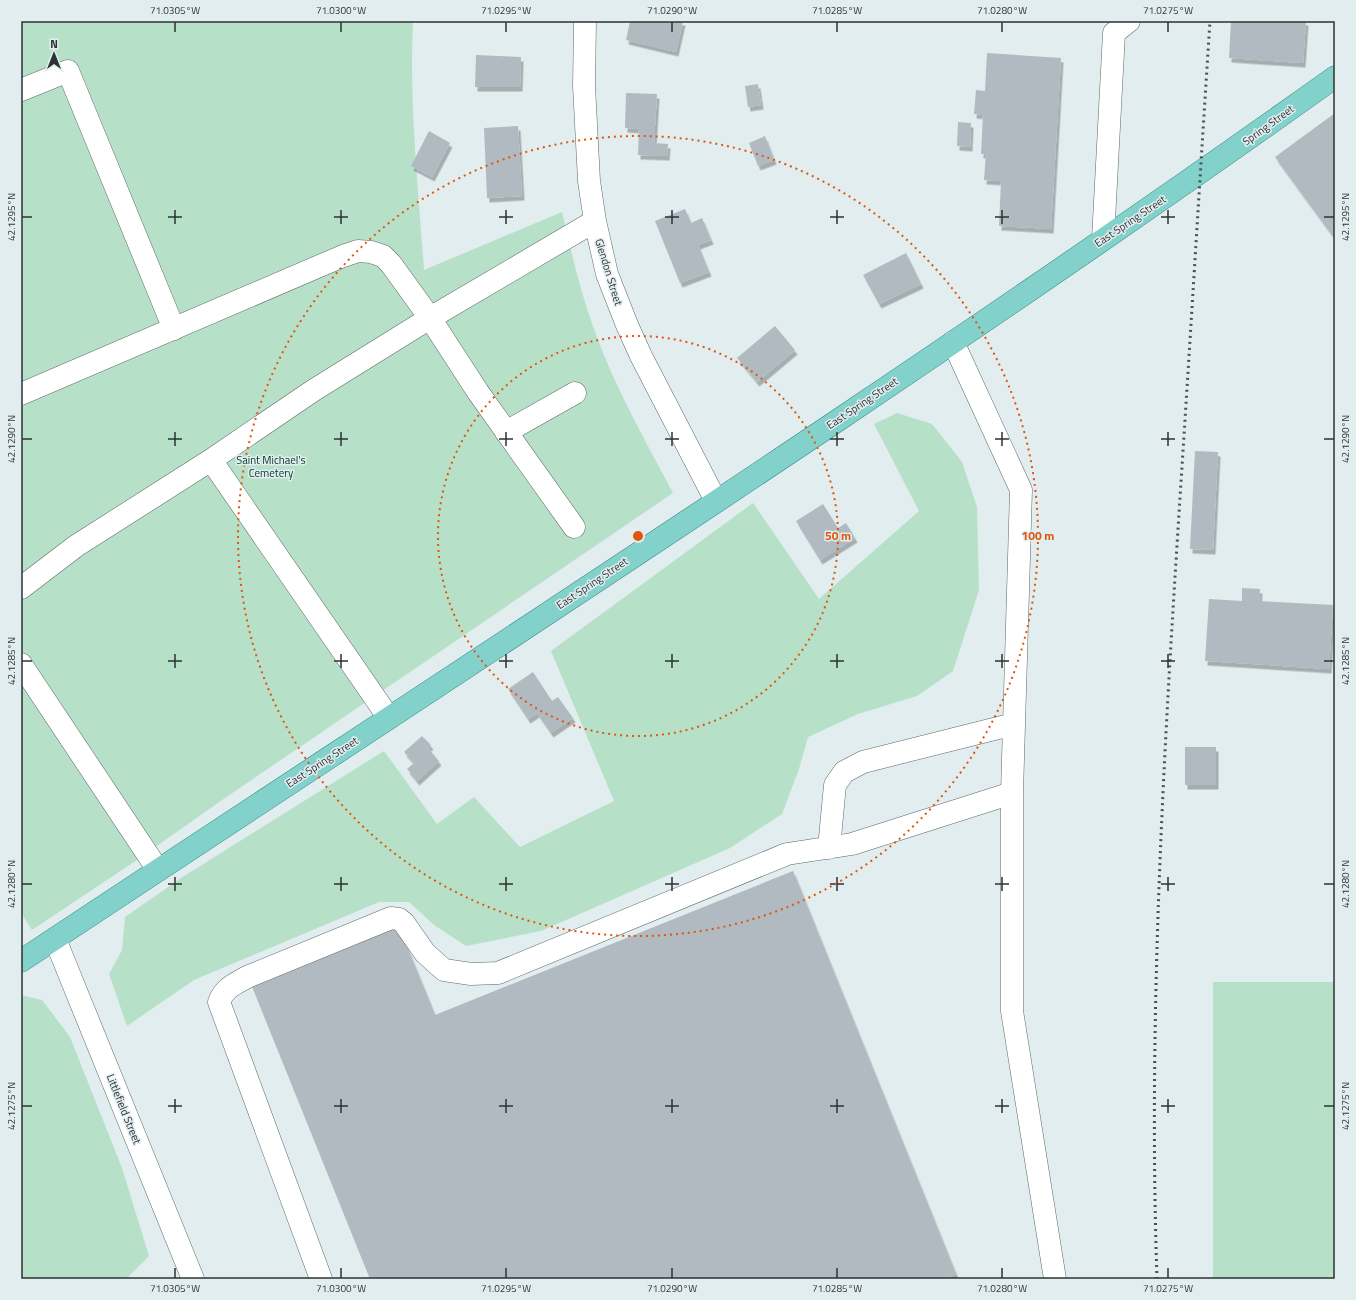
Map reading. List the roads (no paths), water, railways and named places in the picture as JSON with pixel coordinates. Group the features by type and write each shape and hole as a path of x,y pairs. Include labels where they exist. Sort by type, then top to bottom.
{"main road":[{"name":"Spring Street","path":"1200,173 1335,77"},
{"name":"East Spring Street","path":"21,961 716,500 1200,173"}],"street":[{"name":"Glendon Street","path":"585,21 584,86 591,201 607,274 626,325 716,500"},
{"path":"1103,239 1114,33 1128,21"},
{"path":"21,90 68,71 174,329"},
{"path":"21,588 76,546 211,460 314,390 430,318 595,221"},
{"path":"21,394 343,256 358,251 371,252 383,256 391,264 430,318 478,392 574,527"},
{"path":"952,342 1021,490 1012,794 1012,1011 1055,1279"},
{"path":"506,432 575,393"},
{"path":"211,460 389,718"},
{"path":"21,664 158,870"},
{"path":"829,848 835,786 844,772 864,762 1014,724"},
{"path":"321,1279 219,1002 221,995 226,990 247,977 391,918 399,919 404,923 425,953 444,970 471,974 498,973 787,854 852,844 1012,794"},
{"name":"Littlefield Street","path":"55,939 193,1279"}],"railway":[{"path":"1157,1279 1155,1080 1159,880 1169,681 1210,21"}],"park label":[{"name":"Saint Michael's Cemetery","path":"271,466"}]}
